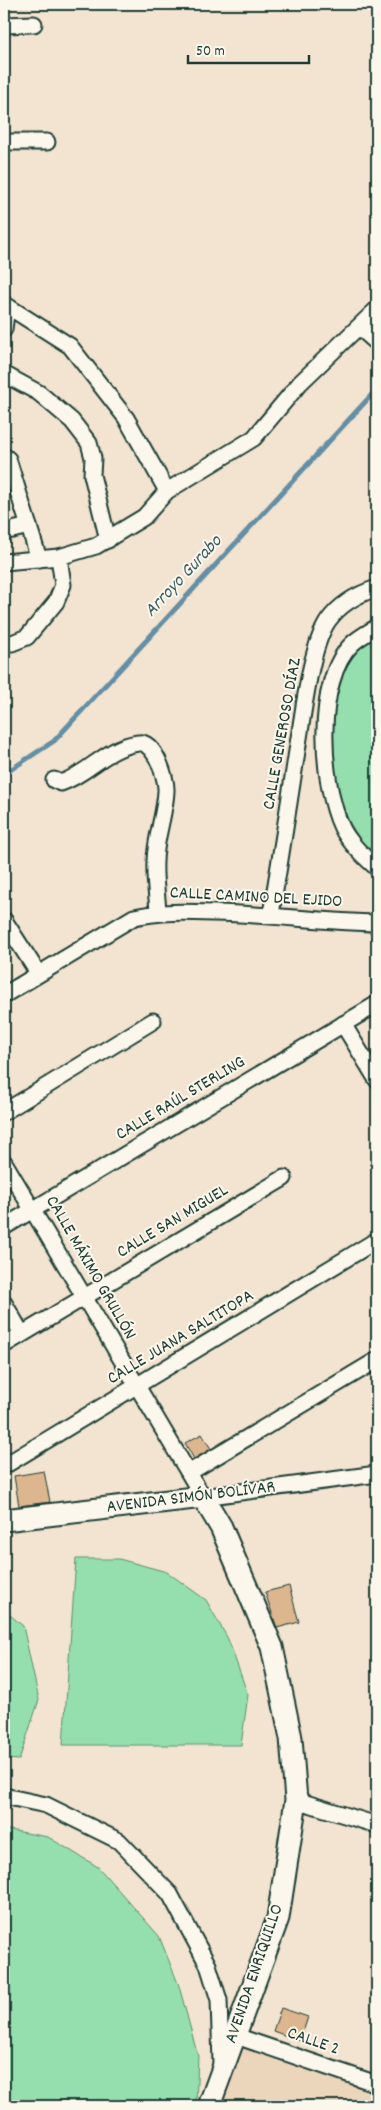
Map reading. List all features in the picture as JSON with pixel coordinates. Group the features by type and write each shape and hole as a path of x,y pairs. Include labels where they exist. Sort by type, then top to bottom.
{"street":[{"path":"4,25 34,24"},
{"path":"4,142 47,142"},
{"path":"4,329 5,305 70,346 126,418 167,491"},
{"path":"4,562 58,557 108,540 144,517 167,491 254,438 300,383 377,309"},
{"path":"359,327 377,343"},
{"path":"4,374 40,393 72,420 89,443 93,458 92,475 108,540"},
{"path":"4,456 8,459 40,559"},
{"path":"4,532 29,526"},
{"path":"12,643 27,637 56,602 63,584 58,557"},
{"name":"CALLE GENEROSO DÍAZ","path":"271,914 307,688 322,633 328,621 347,602 359,594 377,588"},
{"path":"377,627 352,645 341,660 328,702 325,745 329,789 343,830 356,849 377,868"},
{"path":"54,780 61,783 70,780 110,751 136,743 147,745 155,753 167,789 154,863 158,911"},
{"name":"CALLE CAMINO DEL EJIDO","path":"4,995 134,917 158,911 271,914 326,922 377,923"},
{"path":"4,920 38,974"},
{"name":"CALLE RAÚL STERLING","path":"4,1227 377,1004"},
{"path":"4,1112 153,1021"},
{"path":"343,1024 377,1080"},
{"name":"CALLE MÁXIMO GRULLÓN","path":"4,1162 34,1209 203,1497"},
{"name":"CALLE SAN MIGUEL","path":"4,1345 284,1178"},
{"name":"CALLE JUANA SALTITOPA","path":"4,1466 138,1387 377,1240"},
{"path":"4,1303 22,1334"},
{"path":"190,1472 254,1431 377,1360"},
{"name":"AVENIDA SIMÓN BOLÍVAR","path":"4,1520 203,1497 377,1474"},
{"name":"AVENIDA ENRIQUILLO","path":"203,1497 221,1527 272,1647 291,1738 296,1800 278,1918 209,2106"},
{"path":"4,1796 46,1805 119,1841 170,1894 208,1965 219,2000 221,2069"},
{"path":"296,1800 377,1825"},
{"name":"CALLE 2","path":"236,2036 377,2084"}],"shaded area":[{"path":"236,2036 377,2084 377,2106 211,2106"}],"green space":[{"path":"377,621 377,867 329,789 334,706 352,645"},
{"path":"76,1559 119,1559 167,1572 206,1600 228,1639 248,1695 241,1745 63,1745"},
{"path":"4,1610 23,1626 39,1700 19,1760 4,1759"},
{"path":"4,1829 48,1837 98,1867 159,1936 179,1986 198,2056 196,2106 4,2106"}],"building":[{"path":"202,1434 211,1449 194,1459 185,1443"},
{"path":"44,1471 50,1502 19,1506 14,1476"},
{"path":"289,1586 299,1622 277,1628 265,1592"},
{"path":"281,2008 308,2017 300,2041 273,2031"}],"waterway":[{"name":"Arroyo Gurabo","path":"4,774 54,741 377,389"}]}
